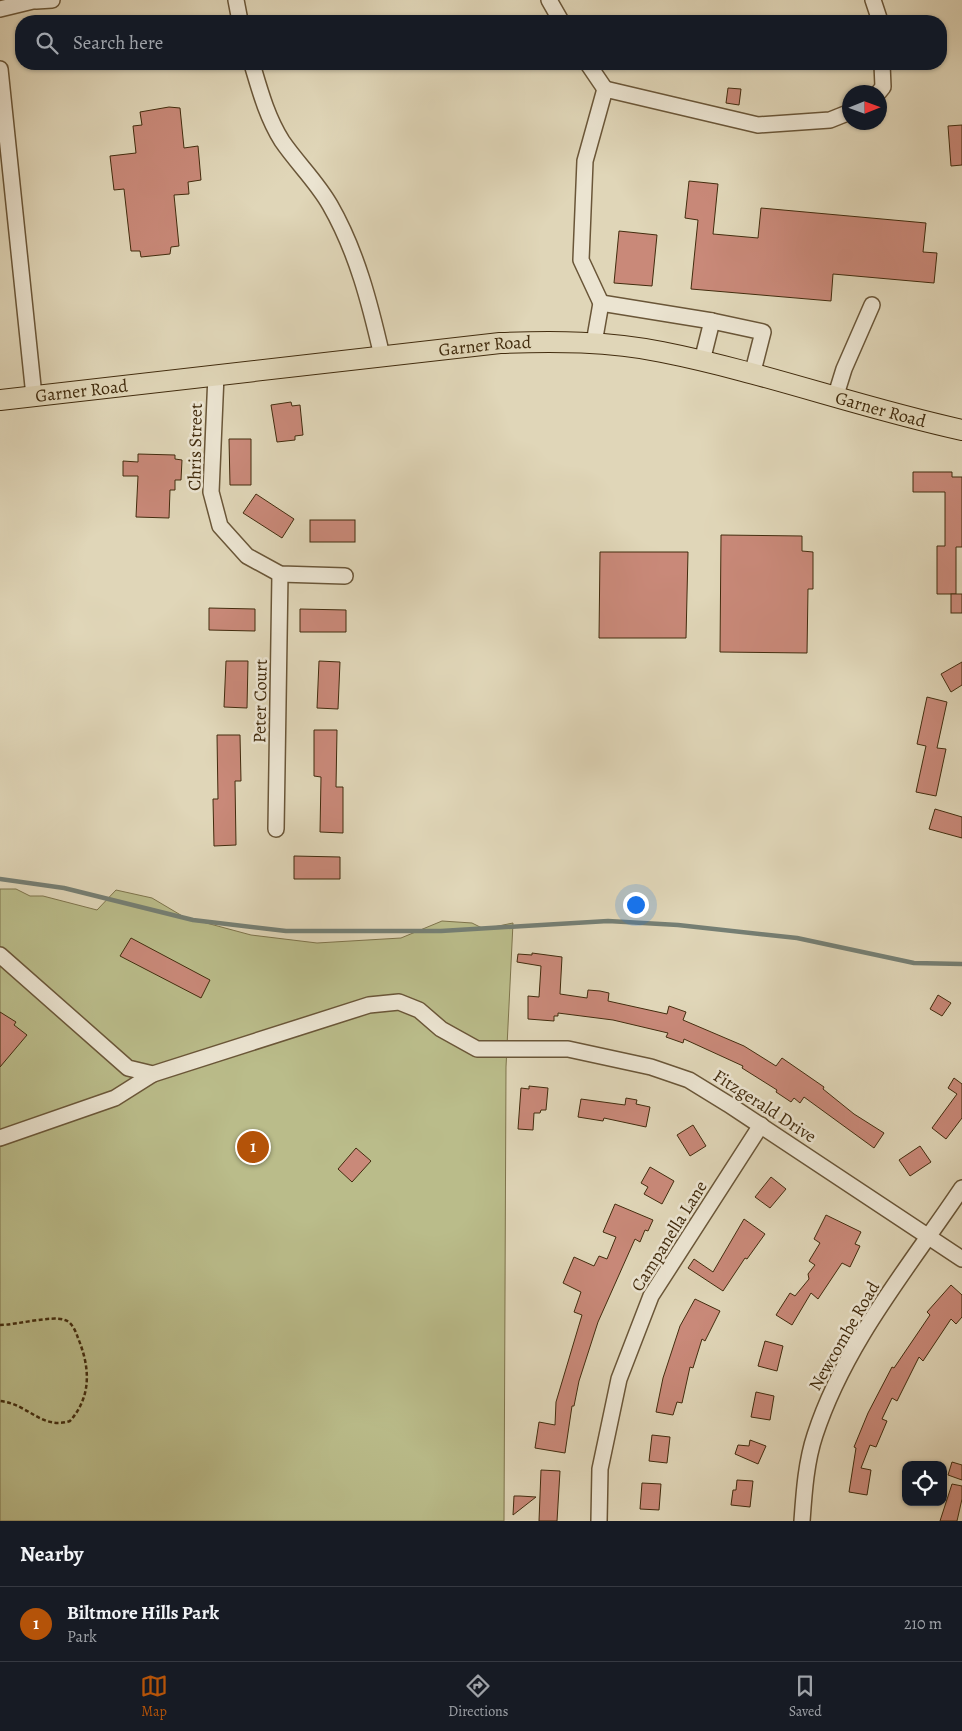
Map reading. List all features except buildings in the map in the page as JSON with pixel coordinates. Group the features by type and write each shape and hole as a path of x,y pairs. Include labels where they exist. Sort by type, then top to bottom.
{"main road":[{"name":"Garner Road","path":"0,400 500,343 555,341 594,343 662,352 962,430"}],"street":[{"path":"0,9 36,1 52,0"},
{"path":"236,0 239,15"},
{"path":"549,0 558,15"},
{"path":"872,0 878,15"},
{"path":"0,69 34,396"},
{"path":"254,70 268,116 282,141 330,204 355,258 370,306 382,356"},
{"path":"592,70 605,89 758,124 830,120 842,115"},
{"path":"882,70 883,85"},
{"path":"594,343 601,303 581,260 585,161 605,89"},
{"path":"601,303 712,321 763,332 752,374"},
{"path":"835,398 844,369 872,305"},
{"path":"702,361 712,321"},
{"name":"Chris Street","path":"216,375 211,492 220,526 247,556 280,574 344,576"},
{"name":"Peter Court","path":"276,829 280,574"},
{"path":"0,956 128,1068 153,1074"},
{"name":"Fitzgerald Drive","path":"0,1138 115,1098 153,1074 368,1005 399,1002 419,1010 441,1029 477,1049 568,1049 651,1067 689,1080 761,1125 962,1259"},
{"name":"Campanella Lane","path":"599,1521 600,1469 618,1379 651,1296 761,1125"},
{"name":"Newcombe Road","path":"802,1521 806,1479 814,1437 832,1388 887,1296 930,1237 962,1188"}],"path":[{"path":"0,1325 23,1324 44,1319 65,1320 70,1323 77,1334 88,1368 84,1398 70,1421 61,1424 50,1423 14,1402 0,1401"}],"green space":[{"path":"0,889 16,889 30,896 43,896 97,910 116,890 152,898 184,917 251,935 317,943 401,938 442,921 472,923 484,929 513,923 506,1067 504,1521 0,1521"}],"waterway":[{"path":"0,879 64,888 193,920 286,931 441,931 608,921 678,925 797,938 914,963 962,964"}],"place":[{"name":"Biltmore Hills Park","path":"253,1147"}]}
